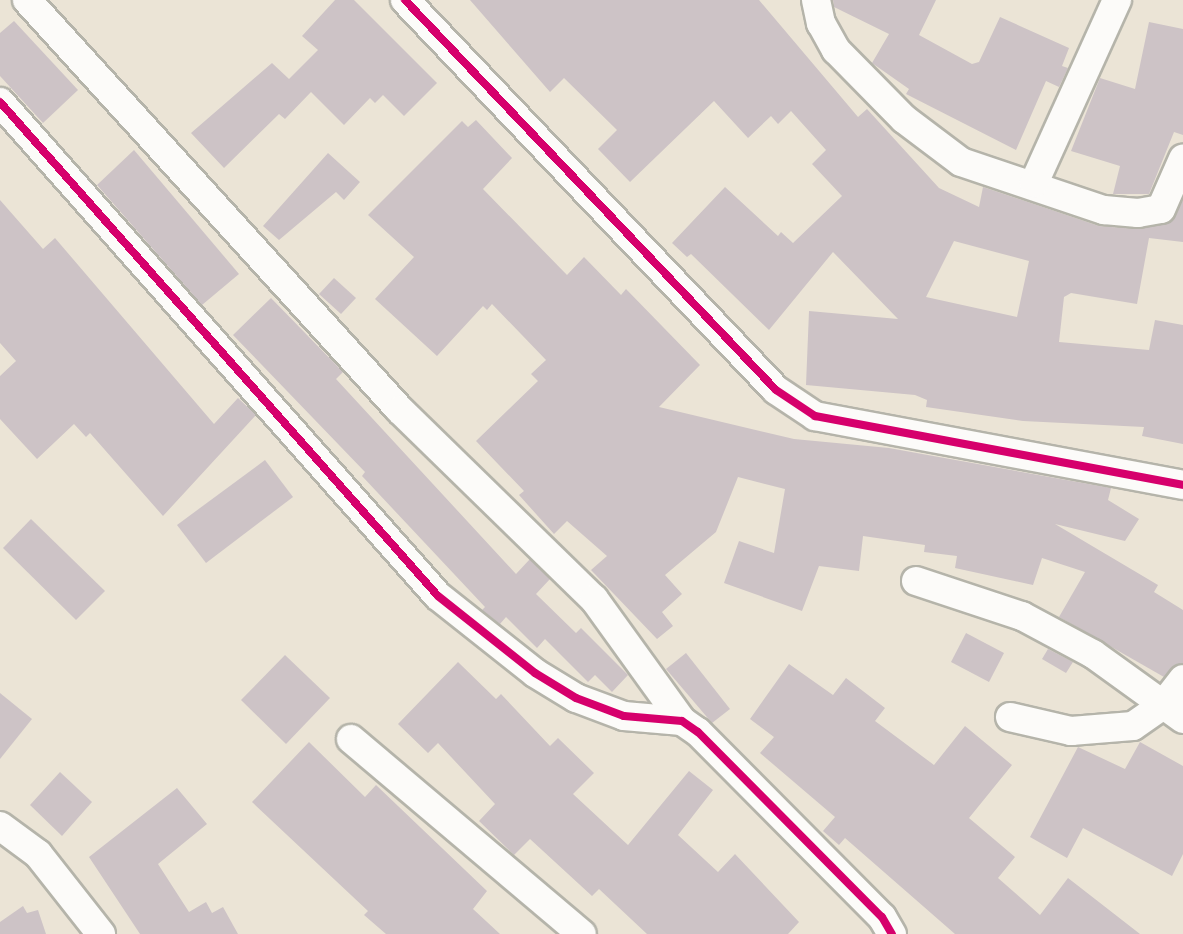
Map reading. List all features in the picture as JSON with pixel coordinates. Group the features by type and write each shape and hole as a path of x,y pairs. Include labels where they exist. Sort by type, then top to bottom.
{"street":[{"path":"27,0 400,410 594,599 682,722 771,804 892,934"},
{"path":"405,0 776,390 815,416 1183,484"},
{"path":"816,0 821,23 836,50 904,119 961,162 1034,183 1104,210 1161,209 1183,159"},
{"path":"1034,183 1117,0"},
{"path":"0,102 438,596 535,673 576,698 624,716 682,722"},
{"path":"916,581 1022,616 1093,654 1173,713"},
{"path":"1173,713 1183,679"},
{"path":"1010,717 1071,731 1101,731 1133,726 1173,713"},
{"path":"351,739 582,934"},
{"path":"0,826 38,854 101,934"}],"building":[{"path":"335,0 354,0 437,83 404,116 383,95 375,103 370,98 344,125 311,92 285,119 279,114 224,168 191,133 272,63 289,79 318,50 302,36"},
{"path":"470,0 759,0 858,117 867,109 939,188 979,207 983,187 1099,226 1137,229 1171,222 1183,200 1183,242 1149,238 1137,304 1071,293 1064,297 1059,342 1149,350 1155,320 1183,325 1183,444 1142,436 1144,427 1023,421 926,407 927,400 915,395 806,385 809,311 898,319 833,252 769,330 691,254 687,257 672,243 725,187 778,236 781,232 793,243 842,196 812,164 826,150 791,111 778,124 771,116 748,138 714,101 630,182 598,149 617,130 564,78 550,92","holes":["954,241 1029,261 1017,317 926,297"]},
{"path":"833,0 936,0 919,35 972,64 979,62 1000,17 1069,48 1062,66 1068,68 1059,87 1046,81 1016,150 906,94 909,89 872,63 889,34 834,7"},
{"path":"14,21 78,90 43,123 0,76 0,33"},
{"path":"1149,22 1183,29 1183,135 1174,132 1149,194 1113,194 1120,166 1071,151 1100,78 1135,89"},
{"path":"476,120 512,158 483,189 567,275 584,257 621,295 626,289 700,365 659,407 794,439 889,448 1111,488 1108,500 1139,519 1125,541 1055,524 1158,585 1154,592 1183,610 1183,663 1164,677 1059,617 1085,572 1042,558 1033,585 955,568 957,556 924,552 925,545 863,536 859,571 819,566 802,611 724,583 739,541 774,553 785,489 738,477 716,532 665,575 682,594 662,612 673,626 657,639 591,570 607,556 567,521 554,534 519,495 524,491 476,441 538,381 531,374 546,360 492,304 487,310 483,306 437,356 375,299 414,257 368,215 462,121 468,127"},
{"path":"134,150 239,274 202,305 97,185"},
{"path":"328,153 360,182 344,200 336,192 279,240 263,226"},
{"path":"0,200 43,249 55,238 214,424 238,398 256,415 163,516 90,433 86,437 74,424 37,459 0,419 0,376 16,361 0,343"},
{"path":"334,278 356,298 341,314 319,294"},
{"path":"271,298 343,372 336,379 516,574 530,559 550,579 536,594 576,633 581,628 628,675 612,692 595,675 588,682 545,639 537,648 506,617 500,624 482,610 485,607 362,476 365,472 233,335"},
{"path":"265,460 293,497 206,563 177,525"},
{"path":"31,519 105,591 76,620 3,548"},
{"path":"966,633 1004,653 989,682 951,662"},
{"path":"1048,649 1073,662 1066,673 1042,659"},
{"path":"686,653 730,709 712,723 666,669"},
{"path":"285,655 330,698 286,744 241,700"},
{"path":"458,662 496,699 501,694 550,746 558,738 594,773 573,794 628,845 689,771 713,790 678,835 718,872 735,854 799,922 788,934 647,934 599,889 592,896 530,839 514,855 479,821 495,804 438,743 428,753 398,724"},
{"path":"789,664 833,695 846,678 885,708 875,721 934,765 965,726 1012,765 969,818 1015,857 998,878 1040,915 1068,878 1140,934 955,934 845,838 839,845 823,831 835,817 760,753 774,737 750,719"},
{"path":"0,693 32,719 0,759"},
{"path":"309,742 365,797 376,785 487,891 473,909 500,934 386,934 364,915 368,911 252,802"},
{"path":"1140,742 1183,766 1183,854 1172,876 1083,828 1067,858 1030,837 1078,747 1125,769"},
{"path":"60,772 92,802 62,836 30,805"},
{"path":"177,788 207,824 158,864 189,912 206,902 212,913 223,907 238,934 140,934 89,857"},
{"path":"23,906 27,913 38,910 46,934 0,934 0,922"}],"cycle path":[{"path":"405,0 776,390 815,416 1183,485"},
{"path":"0,102 438,596 535,673 576,698 624,716 682,721 698,732 882,917 892,934"}]}
